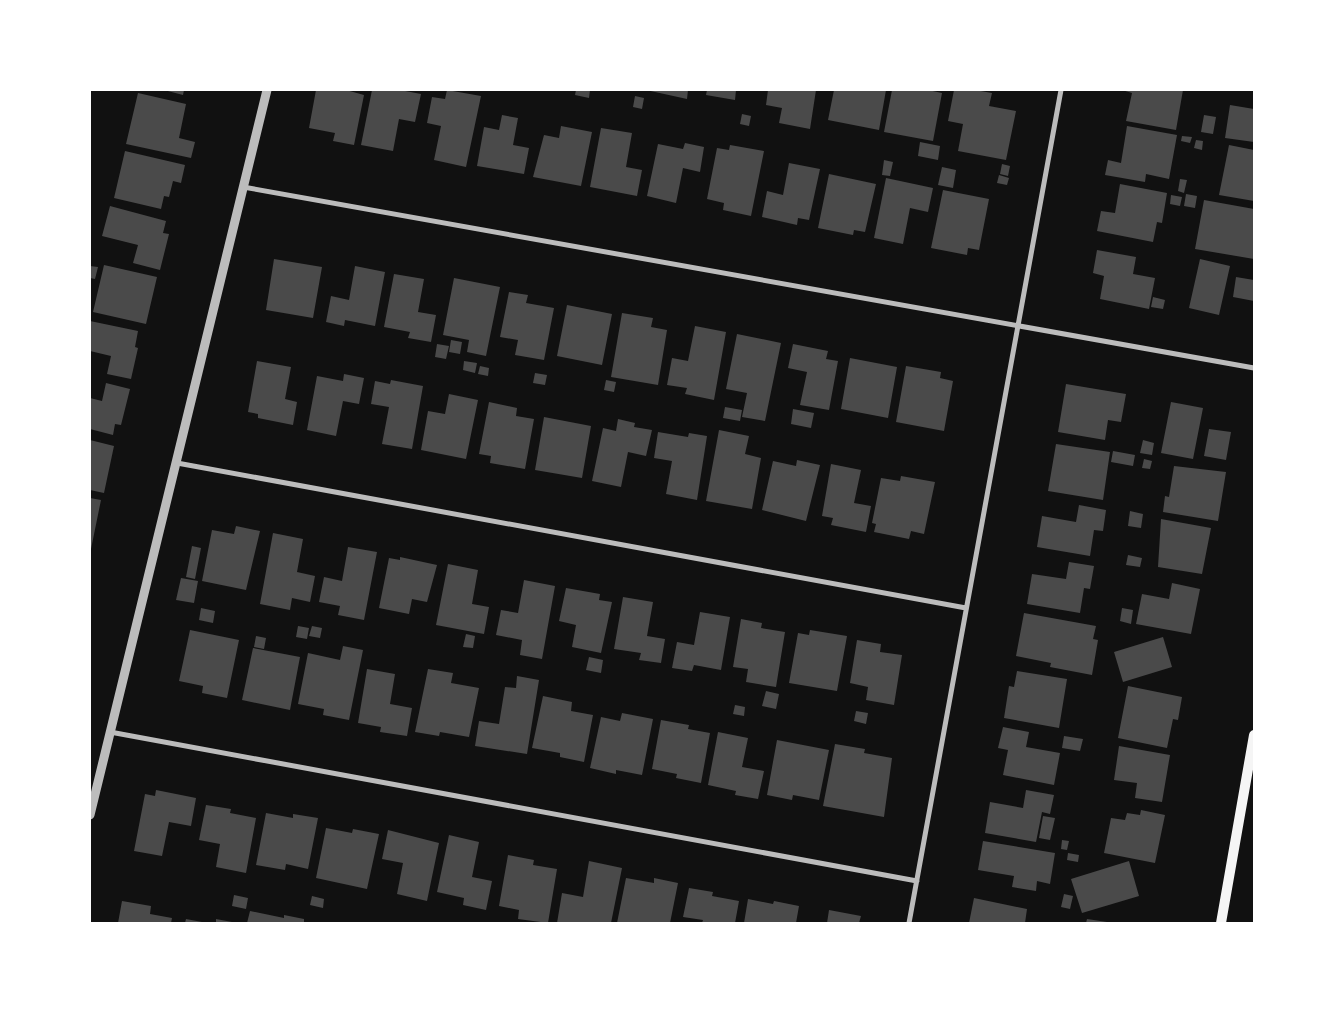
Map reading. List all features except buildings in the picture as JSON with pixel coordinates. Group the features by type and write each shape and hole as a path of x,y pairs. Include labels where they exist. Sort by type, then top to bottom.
{"main road":[{"path":"1221,923 1254,735"}],"street":[{"path":"90,815 267,90"},
{"path":"909,923 1061,90"},
{"path":"243,186 1254,368"},
{"path":"177,462 966,608"},
{"path":"110,732 917,881"}]}
